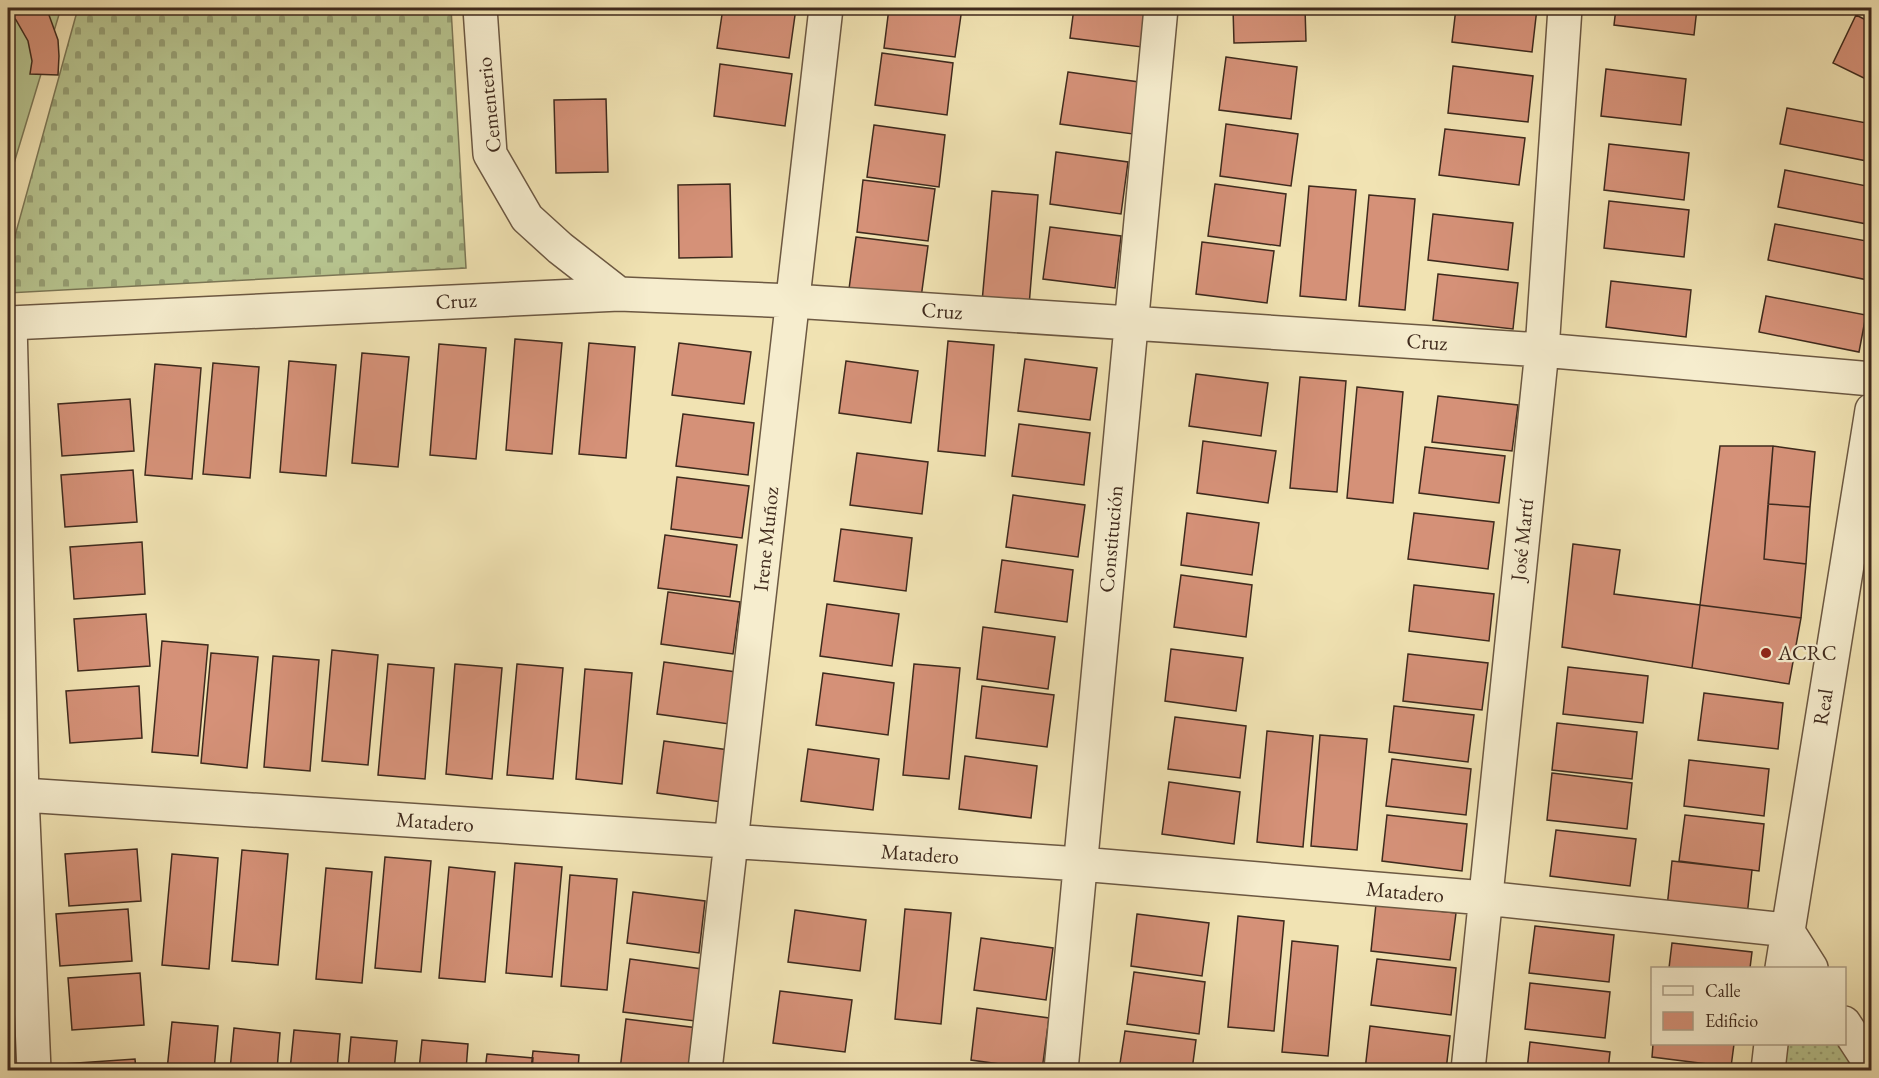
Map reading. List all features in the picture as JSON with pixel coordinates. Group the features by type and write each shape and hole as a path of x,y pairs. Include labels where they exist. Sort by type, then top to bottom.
{"street":[{"name":"Cementerio","path":"480,8 490,154 526,218 619,294"},
{"name":"Irene Muñoz","path":"705,1071 826,8"},
{"name":"Constitución","path":"1061,1071 1161,8"},
{"name":"José Martí","path":"1468,1071 1542,350 1565,8"},
{"name":"Cruz","path":"15,795 10,323 619,294 793,301 1542,350 1872,380"},
{"name":"Real","path":"1782,967 1872,410"},
{"name":"Matadero","path":"15,795 1080,864 1485,898 1787,930"},
{"path":"15,795 34,1071"},
{"path":"1787,930 1810,967"},
{"path":"1846,1025 1872,1066"},
{"path":"1768,1071 1771,1045"}],"green space":[{"path":"8,8 61,8 8,183"},
{"path":"78,8 451,8 466,268 8,293 8,261"},
{"path":"1771,1045 1845,1045 1871,1070 1768,1070"}],"building":[{"path":"8,8 44,8 58,40 58,75 30,74 32,61 28,41 16,20 8,12"},
{"path":"723,8 796,8 789,58 717,48"},
{"path":"889,8 962,8 955,57 884,48"},
{"path":"1074,8 1147,8 1142,47 1070,38"},
{"path":"1233,8 1305,8 1306,41 1234,43"},
{"path":"1456,8 1537,8 1532,52 1452,42"},
{"path":"1616,8 1697,8 1694,35 1614,25"},
{"path":"1856,15 1872,23 1872,82 1833,63"},
{"path":"882,53 953,63 947,115 875,105"},
{"path":"1226,57 1297,67 1291,119 1219,110"},
{"path":"720,64 792,74 785,126 714,116"},
{"path":"1453,66 1533,76 1528,122 1448,113"},
{"path":"1606,69 1686,79 1681,125 1601,116"},
{"path":"1068,72 1139,82 1133,134 1060,124"},
{"path":"606,99 608,172 556,173 554,100"},
{"path":"1787,108 1872,124 1872,162 1780,144"},
{"path":"1226,124 1298,134 1291,186 1220,176"},
{"path":"874,125 945,135 939,187 867,177"},
{"path":"1445,129 1525,138 1519,185 1439,175"},
{"path":"1609,144 1689,153 1684,200 1604,190"},
{"path":"1056,152 1128,162 1121,214 1050,204"},
{"path":"1785,170 1872,187 1872,225 1778,207"},
{"path":"863,180 935,189 928,241 857,232"},
{"path":"730,184 732,257 679,258 678,185"},
{"path":"1215,184 1286,194 1280,246 1208,236"},
{"path":"1309,186 1356,190 1346,300 1300,296"},
{"path":"992,191 1038,195 1029,306 982,302"},
{"path":"1369,195 1415,199 1405,310 1359,306"},
{"path":"1609,201 1689,210 1684,257 1604,248"},
{"path":"1433,214 1513,223 1508,270 1428,260"},
{"path":"1775,224 1872,242 1872,264 1868,280 1768,260"},
{"path":"1050,227 1121,236 1115,288 1043,279"},
{"path":"856,237 928,246 921,298 849,289"},
{"path":"1202,242 1274,251 1267,303 1196,294"},
{"path":"1438,274 1518,283 1513,329 1433,320"},
{"path":"1611,281 1691,290 1686,337 1606,327"},
{"path":"1766,296 1866,315 1859,352 1759,332"},
{"path":"515,339 562,343 552,454 506,450"},
{"path":"948,341 994,345 985,456 938,451"},
{"path":"589,343 635,347 626,458 579,454"},
{"path":"679,343 751,352 744,404 672,395"},
{"path":"439,344 486,348 476,459 430,455"},
{"path":"362,353 409,357 398,467 352,463"},
{"path":"1025,359 1097,368 1090,420 1018,411"},
{"path":"289,361 336,365 326,476 280,472"},
{"path":"846,361 918,371 911,423 839,413"},
{"path":"213,363 259,367 250,478 203,474"},
{"path":"155,364 201,368 192,479 145,475"},
{"path":"1196,374 1268,383 1261,436 1189,426"},
{"path":"1300,377 1346,381 1337,492 1290,488"},
{"path":"1357,387 1403,392 1393,503 1347,498"},
{"path":"1438,396 1518,405 1512,451 1432,442"},
{"path":"130,399 134,451 62,456 58,404"},
{"path":"683,414 754,423 748,475 676,466"},
{"path":"1019,424 1090,433 1084,485 1012,476"},
{"path":"1203,441 1276,451 1268,503 1197,493"},
{"path":"1720,446 1773,446 1764,559 1806,564 1801,618 1700,605"},
{"path":"1773,446 1815,452 1810,507 1768,504"},
{"path":"1425,447 1505,456 1499,503 1419,493"},
{"path":"857,453 928,462 922,514 850,505"},
{"path":"133,470 137,522 65,527 61,475"},
{"path":"677,477 749,486 742,538 671,529"},
{"path":"1013,495 1085,505 1078,557 1006,547"},
{"path":"1768,504 1810,507 1806,564 1764,559"},
{"path":"1187,513 1259,523 1252,575 1181,565"},
{"path":"1414,513 1494,522 1488,569 1408,559"},
{"path":"841,529 912,538 906,591 834,581"},
{"path":"665,535 737,545 730,597 658,588"},
{"path":"142,542 145,594 74,599 70,547"},
{"path":"1573,544 1620,550 1614,594 1700,605 1692,668 1562,647"},
{"path":"1002,560 1073,570 1067,622 995,612"},
{"path":"1181,575 1252,585 1246,637 1174,627"},
{"path":"1414,585 1494,594 1489,641 1409,631"},
{"path":"668,592 740,602 733,654 661,644"},
{"path":"827,604 899,614 892,666 820,656"},
{"path":"1700,605 1801,618 1789,684 1692,668"},
{"path":"146,614 150,666 78,671 74,619"},
{"path":"983,627 1055,637 1048,689 977,679"},
{"path":"162,641 208,645 198,756 152,752"},
{"path":"1171,649 1243,658 1236,711 1165,701"},
{"path":"332,650 378,655 368,765 322,761"},
{"path":"211,653 258,657 247,768 201,763"},
{"path":"1408,654 1488,663 1482,710 1403,701"},
{"path":"273,656 319,660 310,771 264,767"},
{"path":"664,662 736,672 729,724 657,714"},
{"path":"388,664 434,668 425,779 378,775"},
{"path":"455,664 502,668 492,779 446,774"},
{"path":"517,664 563,668 553,779 507,775"},
{"path":"914,664 960,668 949,779 903,775"},
{"path":"1568,667 1648,676 1643,723 1563,714"},
{"path":"585,669 632,673 622,784 576,779"},
{"path":"823,673 894,683 888,735 816,725"},
{"path":"139,686 142,738 70,743 66,691"},
{"path":"982,686 1054,695 1047,747 976,738"},
{"path":"1704,693 1783,703 1778,749 1698,740"},
{"path":"1394,706 1474,715 1468,762 1389,752"},
{"path":"1175,717 1246,726 1240,778 1168,769"},
{"path":"1557,723 1637,732 1632,779 1552,770"},
{"path":"1267,731 1313,736 1303,847 1257,842"},
{"path":"1320,735 1367,739 1357,850 1311,846"},
{"path":"664,741 736,751 729,803 657,793"},
{"path":"808,749 879,759 873,810 801,801"},
{"path":"965,756 1037,766 1031,818 959,809"},
{"path":"1392,759 1471,769 1466,815 1386,806"},
{"path":"1689,760 1769,769 1764,816 1684,806"},
{"path":"1552,773 1632,783 1627,829 1547,820"},
{"path":"1169,782 1240,792 1234,844 1162,834"},
{"path":"1387,815 1467,824 1462,871 1382,861"},
{"path":"1685,815 1764,824 1759,871 1679,861"},
{"path":"1556,830 1636,839 1630,886 1550,876"},
{"path":"137,849 141,901 69,906 65,854"},
{"path":"242,850 288,854 278,965 232,961"},
{"path":"172,854 218,858 209,969 162,965"},
{"path":"385,857 431,861 421,972 375,968"},
{"path":"1672,861 1752,870 1747,916 1667,907"},
{"path":"515,863 562,867 552,977 506,973"},
{"path":"449,867 495,872 485,982 439,978"},
{"path":"326,868 372,872 362,983 316,979"},
{"path":"570,875 617,879 607,990 561,986"},
{"path":"633,892 705,901 699,953 627,943"},
{"path":"1376,904 1456,913 1450,960 1371,951"},
{"path":"128,909 132,961 60,966 56,914"},
{"path":"905,909 951,913 941,1024 895,1019"},
{"path":"795,910 866,920 860,971 788,962"},
{"path":"1137,914 1209,923 1202,976 1131,966"},
{"path":"1238,916 1284,921 1274,1031 1228,1027"},
{"path":"1535,926 1614,935 1609,982 1529,973"},
{"path":"981,938 1053,948 1046,1000 974,990"},
{"path":"1292,941 1338,946 1328,1056 1282,1052"},
{"path":"1672,943 1752,952 1750,967 1669,967"},
{"path":"630,959 702,969 695,1021 623,1012"},
{"path":"1377,959 1456,968 1451,1015 1371,1005"},
{"path":"1134,972 1205,982 1199,1034 1127,1024"},
{"path":"140,973 144,1025 72,1030 68,978"},
{"path":"1530,983 1610,992 1605,1038 1525,1029"},
{"path":"780,991 852,1000 845,1052 773,1043"},
{"path":"977,1008 1049,1018 1042,1070 971,1060"},
{"path":"626,1019 698,1028 692,1070 620,1070"},
{"path":"172,1022 218,1026 214,1070 167,1070"},
{"path":"1370,1026 1450,1036 1446,1070 1365,1070"},
{"path":"234,1028 280,1033 277,1070 230,1070"},
{"path":"294,1030 340,1034 337,1070 290,1070"},
{"path":"1125,1031 1196,1040 1192,1070 1119,1070"},
{"path":"351,1037 397,1041 394,1070 348,1070"},
{"path":"422,1040 468,1044 466,1070 419,1070"},
{"path":"1530,1042 1610,1052 1608,1070 1527,1070"},
{"path":"1653,1045 1734,1045 1731,1067 1652,1057"},
{"path":"533,1051 579,1055 578,1070 531,1070"},
{"path":"487,1054 533,1058 532,1070 485,1070"},
{"path":"13,1057 14,1070 8,1070 8,1058"},
{"path":"135,1059 136,1070 63,1070 63,1064"}],"place":[{"name":"ACRC","path":"1766,653"}]}
